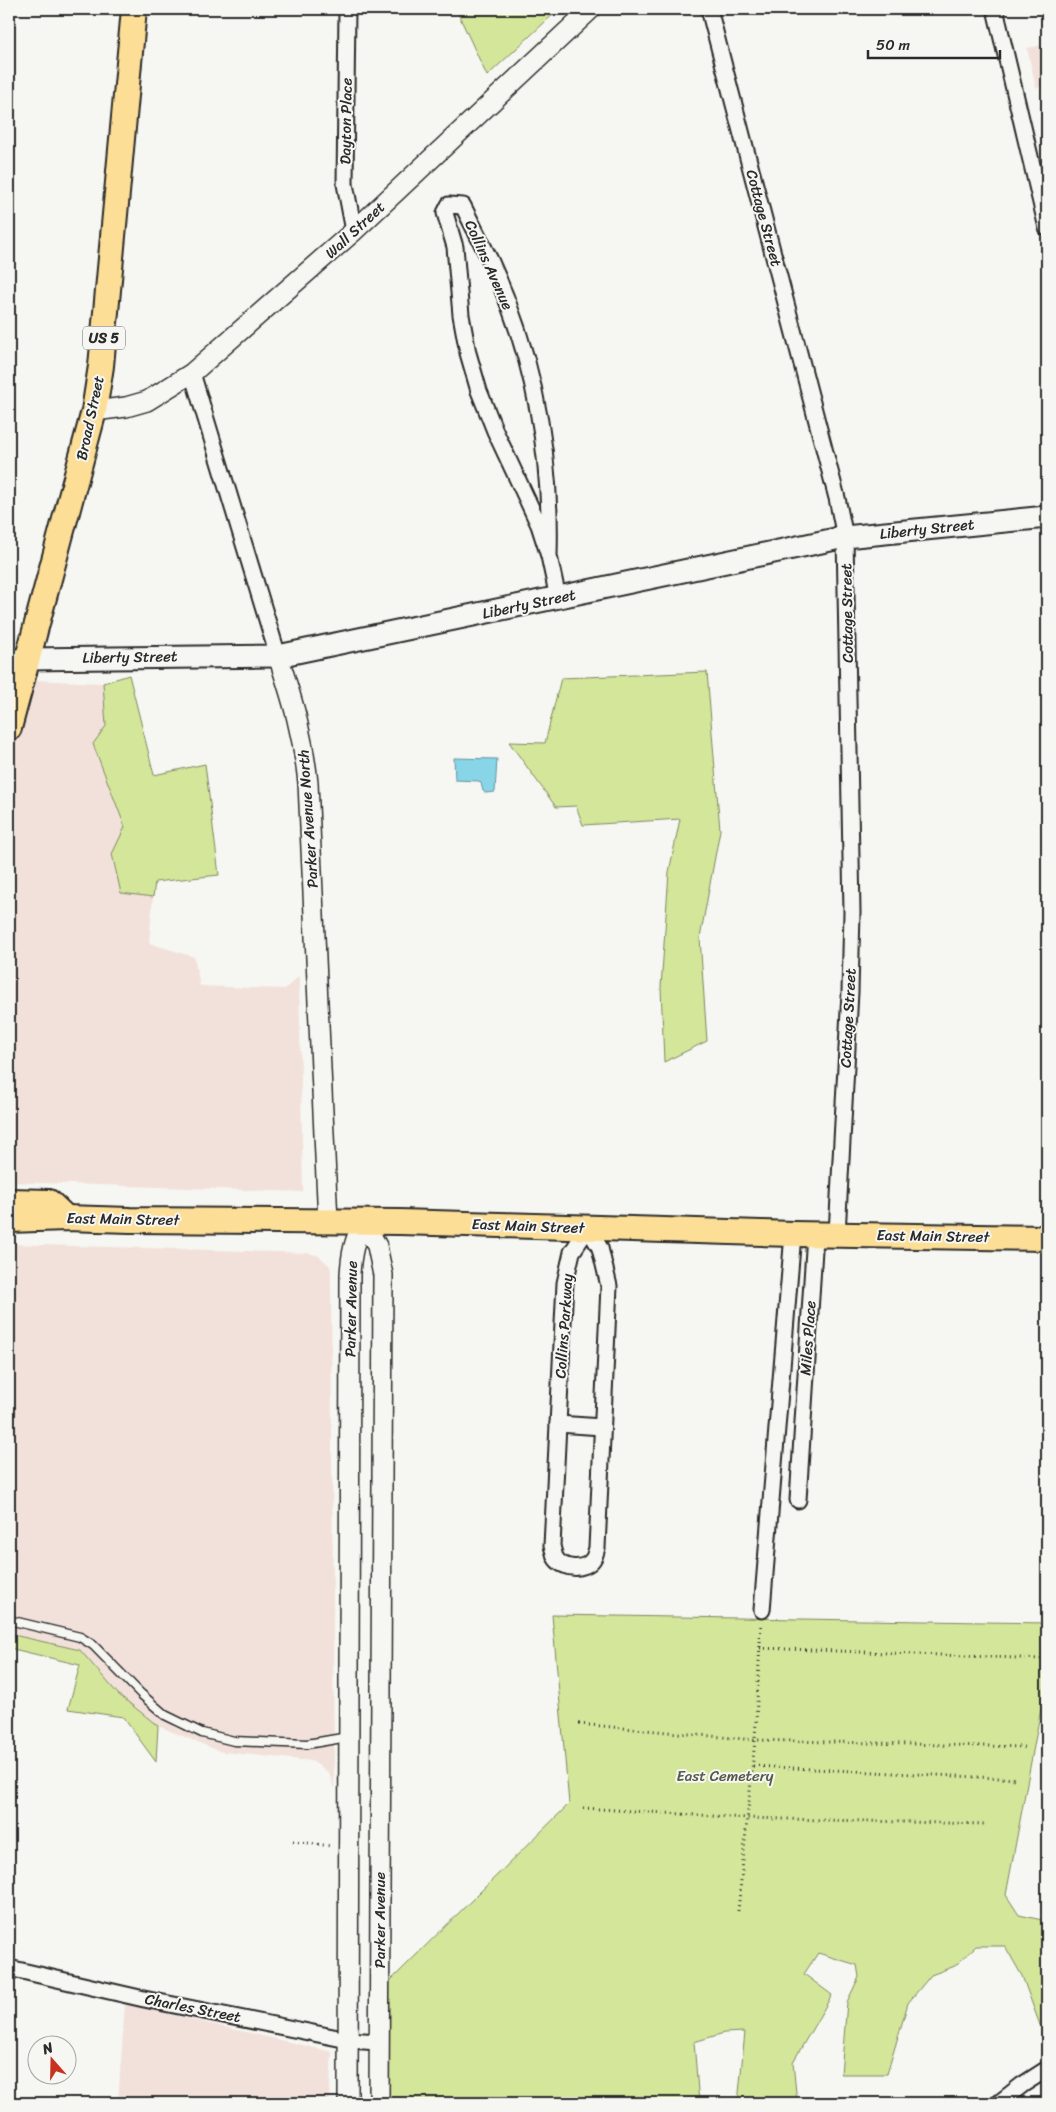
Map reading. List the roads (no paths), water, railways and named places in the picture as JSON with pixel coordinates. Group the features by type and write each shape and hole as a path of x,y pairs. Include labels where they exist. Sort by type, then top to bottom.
{"main road":[{"name":"Broad Street","path":"9,728 18,660 94,411 101,366 134,9"},
{"name":"Liberty Street","path":"18,660 278,656 845,537 1047,517"},
{"path":"9,1201 48,1202 66,1218"},
{"name":"East Main Street","path":"9,1220 66,1218 364,1222 1047,1238"}],"street":[{"name":"Dayton Place","path":"347,9 345,184 354,232"},
{"name":"Wall Street","path":"94,411 126,407 147,401 192,373 354,232 591,9"},
{"name":"Cottage Street","path":"709,9 837,498 845,537 852,912 850,992 815,1234"},
{"path":"995,9 1047,228"},
{"name":"Collins Avenue","path":"549,556 550,496 547,464 540,420 520,339 490,261 463,206 449,205 445,214 455,247 461,314 471,363 479,391 495,431 528,499 549,556 558,598"},
{"name":"Parker Avenue North","path":"192,373 297,714 304,746 308,783 328,1222"},
{"name":"Parker Avenue","path":"364,1222 377,1246 383,1276 379,2103"},
{"name":"Parker Avenue","path":"348,2103 350,1275 352,1248 364,1222"},
{"name":"Collins Parkway","path":"588,1228 600,1248 609,1286 597,1548 593,1559 585,1566 576,1568 564,1566 556,1558 552,1546 565,1283 572,1252 588,1228"},
{"name":"Miles Place","path":"762,1610 776,1442 815,1234"},
{"name":"Miles Place","path":"798,1500 815,1234"},
{"path":"558,1424 602,1427"},
{"path":"776,1442 802,1442"},
{"path":"349,1736 380,1736"},
{"name":"Charles Street","path":"9,1968 144,1999 348,2040 379,2042"},
{"path":"999,2103 1047,2069"}],"lane":[{"path":"9,1620 80,1637 93,1645 141,1694 165,1715 202,1733 234,1741 307,1744 349,1736"}],"water":[{"path":"454,758 497,759 495,792 486,793 483,791 479,781 455,780"}],"park label":[{"name":"East Cemetery","path":"725,1776"}]}
